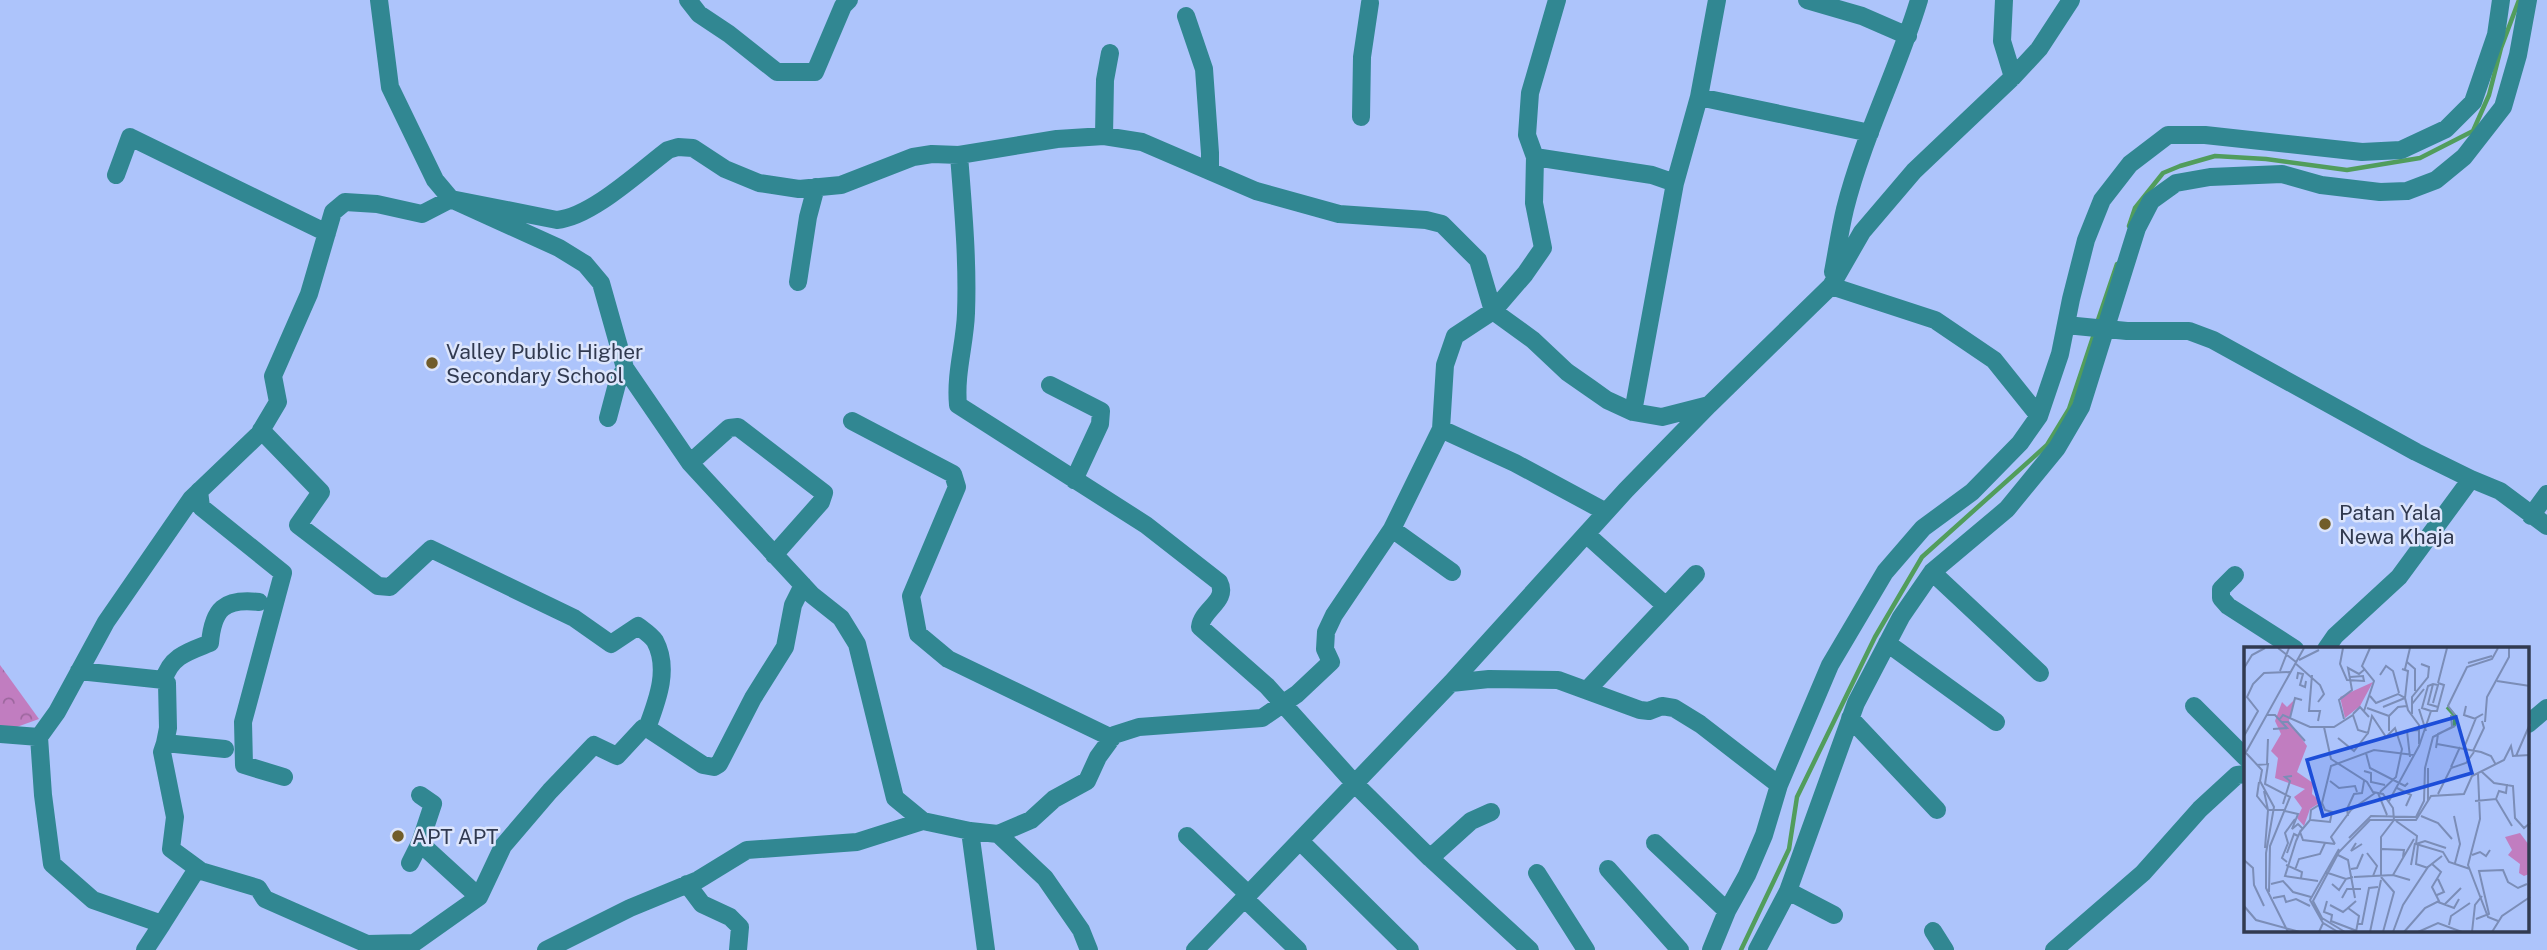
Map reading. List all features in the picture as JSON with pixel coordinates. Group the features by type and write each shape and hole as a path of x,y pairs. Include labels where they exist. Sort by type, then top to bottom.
{"street":[{"path":"379,0 390,87 435,180 451,199 559,248 585,264 601,283 625,368 690,463 812,595 841,618 857,644 895,798 923,821 998,834 1031,820 1054,799 1087,781 1098,757 1114,735 1139,727 1262,718 1297,694 1331,662 1325,649 1326,632 1334,615 1392,529 1441,429 1445,365 1455,336 1493,311 1543,248 1534,203 1535,157 1527,135 1530,93 1557,0"},
{"path":"688,0 699,14 777,72 815,72 843,6 849,0"},
{"path":"1633,412 1675,183 1699,97 1717,0"},
{"path":"1807,0 1862,16 1908,36"},
{"path":"1830,286 1845,208 1919,0"},
{"path":"2004,0 2002,41 2013,77"},
{"path":"1195,950 1451,683 1606,512 1709,405 1830,286 1862,232 1914,171 2039,49 2071,0"},
{"path":"1711,950 1764,835 1779,785 1830,666 1885,572 1923,528 1972,492 2020,443 2039,416 2072,327 2086,240 2102,200 2130,164 2168,135 2205,135 2362,152 2401,150 2446,129 2473,102 2496,35 2501,0"},
{"path":"1757,950 1788,891 1850,718 1901,617 1932,572 2007,509 2057,448 2081,407 2137,228 2151,201 2176,183 2210,177 2282,174 2322,185 2380,192 2407,191 2436,180 2464,157 2503,107 2518,55 2528,0"},
{"path":"1361,117 1362,57 1370,1"},
{"path":"1186,16 1204,69 1210,171"},
{"path":"1104,136 1105,80 1110,52"},
{"path":"1699,97 1870,133"},
{"path":"162,924 93,900 52,864 39,737 57,712 106,622 191,499 261,430 278,402 273,376 309,294 333,212 345,202 377,204 422,214 451,199 557,220 568,219 591,208 668,150 678,147 693,149 724,169 760,183 799,188 841,185 913,157 932,154 959,155 1057,139 1104,136 1142,142 1256,191 1339,214 1426,220 1442,224 1478,260 1493,311 1533,340 1567,372 1590,388 1633,412 1662,417 1709,405"},
{"path":"116,175 130,137 327,233"},
{"path":"959,155 966,238 966,316 956,387 958,405 1146,525 1219,583 1221,597 1201,617 1200,627 1267,686 1355,784 1530,950"},
{"path":"1535,157 1652,176 1675,183"},
{"path":"798,282 808,217 816,187"},
{"path":"1830,286 1935,320 1994,360 2039,416"},
{"path":"2072,327 2189,331 2213,340 2308,394 2471,479 2500,491 2539,521 2547,494"},
{"path":"608,418 617,384 625,368"},
{"path":"1050,385 1101,411 1100,424 1074,480"},
{"path":"852,421 953,474 957,487 911,596 918,634 948,659 1112,738"},
{"path":"690,463 729,428 738,427 824,493 821,502 775,555"},
{"path":"1441,429 1515,463 1606,512"},
{"path":"259,602 241,600 220,608 214,617 211,643 183,653 167,669 164,680 167,683 168,729 162,752 175,817 171,849 201,871 258,888 265,899 367,944 409,947 479,897 503,846 594,745 617,756 647,728 662,686 660,658 654,639 638,626 611,644 574,618 431,549 390,587 378,586 298,525 321,492 261,430"},
{"path":"2327,647 2335,636 2399,577 2471,479"},
{"path":"199,491 201,507 283,573 243,722 244,765 284,777"},
{"path":"1392,529 1452,572"},
{"path":"1586,534 1666,606"},
{"path":"1932,572 2040,673"},
{"path":"1588,689 1696,574"},
{"path":"2235,575 2221,589 2221,598 2228,606 2292,647"},
{"path":"647,728 703,765 714,767 719,764 753,698 785,647 793,605 803,585"},
{"path":"1887,643 1996,722"},
{"path":"79,671 164,680"},
{"path":"1451,683 1524,678 1559,680 1640,710 1649,711 1662,706 1674,708 1700,724 1779,785"},
{"path":"2194,706 2244,756"},
{"path":"2530,722 2547,708"},
{"path":"1850,718 1937,810"},
{"path":"0,734 39,737"},
{"path":"165,743 225,749"},
{"path":"2054,950 2143,873 2200,808 2243,772"},
{"path":"410,863 433,804 419,795"},
{"path":"1430,858 1471,821 1491,812"},
{"path":"546,950 630,908 688,884 747,850 857,842 923,821"},
{"path":"970,831 986,950"},
{"path":"998,834 1045,878 1081,930 1089,950"},
{"path":"1187,836 1298,950"},
{"path":"1300,841 1410,950"},
{"path":"420,843 479,897"},
{"path":"1655,843 1727,911"},
{"path":"1608,869 1680,950"},
{"path":"145,950 195,872 201,871"},
{"path":"1537,873 1586,950"},
{"path":"688,884 702,904 730,917 740,927 737,950"},
{"path":"1788,891 1834,915"},
{"path":"1933,931 1945,950"}],"green space":[{"path":"0,665 39,719 0,733"}],"waterway":[{"path":"2129,226 2135,208 2163,173 2215,156 2266,159 2347,170 2420,158 2473,131 2489,95 2501,48 2519,0"},
{"path":"2097,323 2117,264"},
{"path":"1741,950 1789,849 1797,797 1875,637 1922,557 2047,445 2069,409 2095,331"}],"place":[{"name":"Valley Public Higher Secondary School","path":"432,363"},
{"name":"Patan Yala Newa Khaja","path":"2325,524"},
{"name":"APT APT","path":"398,836"}]}
